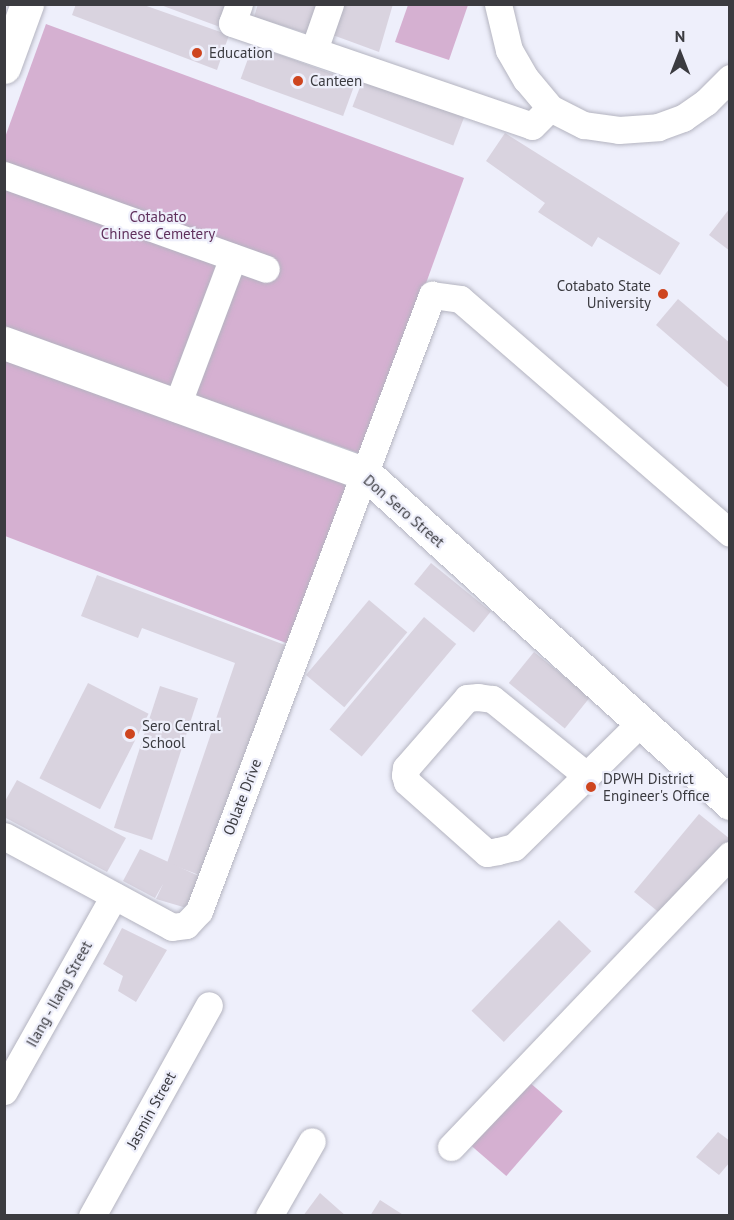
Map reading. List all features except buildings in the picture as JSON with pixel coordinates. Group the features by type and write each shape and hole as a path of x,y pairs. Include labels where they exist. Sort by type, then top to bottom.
{"main road":[{"path":"4,67 27,4"},
{"name":"Don Sero Street","path":"4,343 176,408 366,474 729,803"}],"street":[{"path":"239,4 232,23 532,126 550,108"},
{"path":"314,50 330,4"},
{"path":"498,4 509,50 550,108 584,125 620,130 658,127 683,118 706,102 729,78"},
{"path":"4,175 266,269"},
{"path":"176,408 233,257"},
{"name":"Oblate Drive","path":"4,836 172,927 186,925 199,911 432,295 460,299 729,533"},
{"path":"586,775 492,699 478,697 467,698 406,768 405,775 407,782 487,853 514,847 640,723"},
{"path":"451,1148 729,855"},
{"name":"Ilang - Ilang Street","path":"4,1091 114,897"},
{"name":"Jasmin Street","path":"92,1215 209,1005"},
{"path":"269,1215 312,1141"}],"green space":[{"path":"408,5 468,5 449,60 395,42"},
{"name":"Cotabato Chinese Cemetery","path":"46,24 464,178 364,455 5,328 4,140"},
{"path":"4,356 354,484 294,646 5,536"},
{"path":"528,1081 563,1111 506,1176 472,1146"}],"place":[{"name":"Education","path":"197,53"},
{"name":"Canteen","path":"298,81"},
{"name":"Cotabato State University","path":"663,294"},
{"name":"Sero Central School","path":"130,734"},
{"name":"DPWH District Engineer's Office","path":"591,787"}]}
